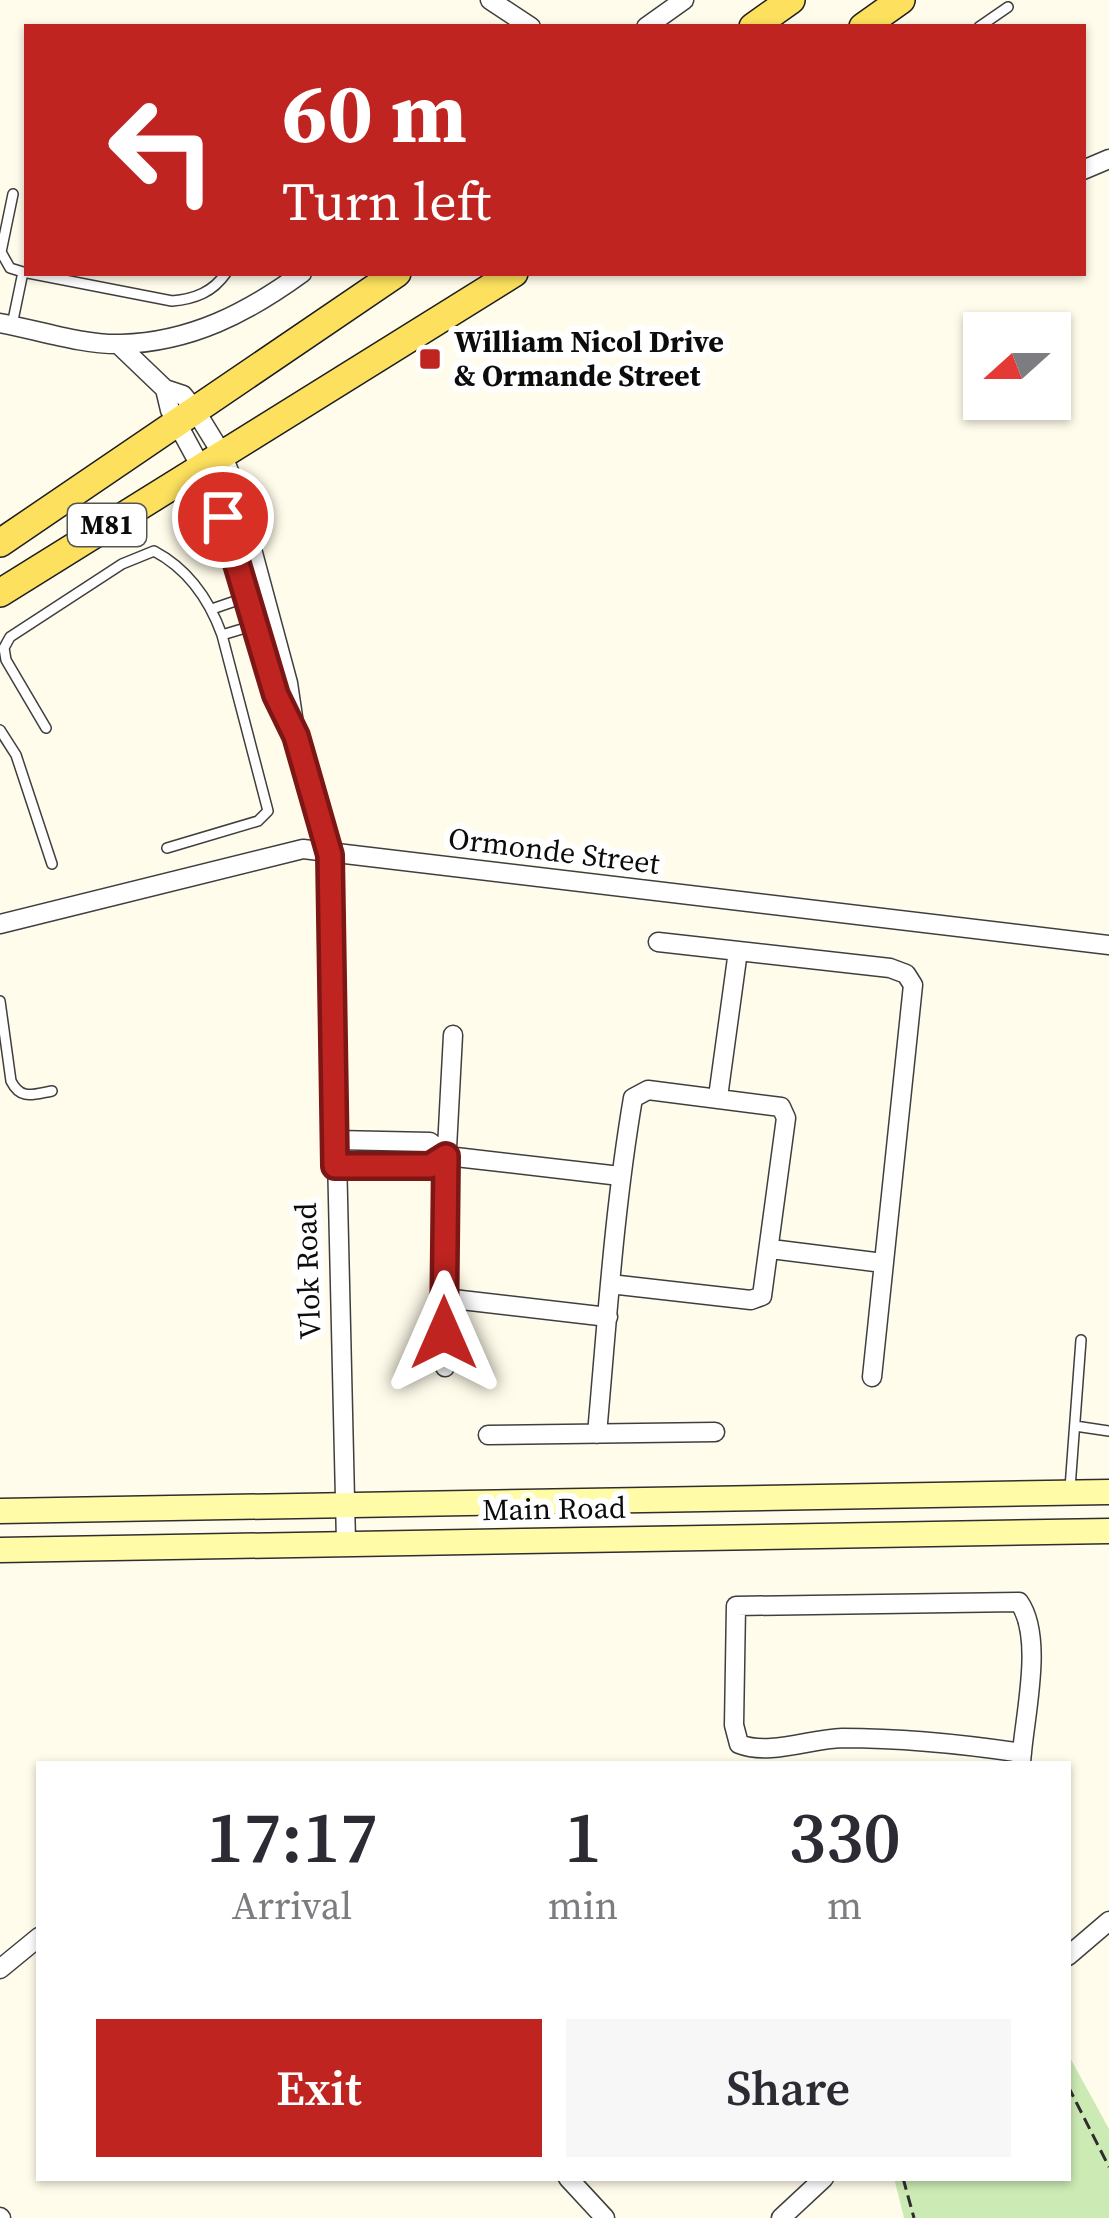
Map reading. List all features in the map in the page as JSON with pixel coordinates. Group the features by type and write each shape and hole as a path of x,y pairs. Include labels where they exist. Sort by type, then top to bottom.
{"main road":[{"path":"757,24 791,0"},
{"path":"867,24 902,0"},
{"name":"M81","path":"0,543 393,276"},
{"name":"M81","path":"0,593 510,276"},
{"name":"Main Road","path":"0,1511 1109,1492"},
{"name":"Main Road","path":"0,1550 1109,1531"}],"street":[{"path":"490,0 526,24"},
{"path":"650,24 684,0"},
{"path":"6,324 118,344 175,337 226,321 297,276"},
{"path":"118,344 165,389 183,395 186,416 242,507 264,622"},
{"name":"Vlok Road","path":"264,622 276,695 296,736 330,855 346,1543"},
{"name":"Ormonde Street","path":"0,924 296,850 1109,945"},
{"path":"658,942 890,968 906,974 913,985 872,1377"},
{"path":"718,1097 738,951"},
{"path":"445,1367 446,1156 453,1035"},
{"path":"597,1434 608,1317 610,1284 620,1176 636,1094 648,1090 772,1103 785,1114 764,1292 751,1300 610,1284"},
{"path":"336,1140 430,1142 446,1156 620,1176"},
{"path":"335,1166 430,1166 446,1156"},
{"path":"771,1249 883,1263"},
{"path":"444,1298 608,1317"},
{"path":"488,1435 715,1432"},
{"path":"1019,1602 1026,1616 1031,1695 1021,1758 976,1746 850,1738 756,1748 739,1744 734,1725 736,1606 1019,1602"},
{"path":"1071,1953 1109,1921"},
{"path":"0,1969 36,1939"},
{"path":"571,2181 605,2218"},
{"path":"781,2218 821,2181"}],"lane":[{"path":"983,24 1008,7"},
{"path":"6,324 22,272 10,268 1,252 13,194"},
{"path":"43,276 172,301 210,290 223,276"},
{"path":"46,728 6,660 4,648 10,638 122,564 154,551 178,564 212,609 222,635 268,811 258,821 167,848"},
{"path":"212,609 256,595"},
{"path":"222,635 264,622"},
{"path":"0,730 16,755 52,864"},
{"path":"0,1001 16,1091 25,1096 52,1091"},
{"path":"1069,1493 1082,1340"},
{"path":"1075,1426 1109,1431"}],"path":[{"path":"1071,2092 1109,2167"},
{"path":"904,2181 914,2218"}],"green space":[{"path":"1071,2059 1109,2129 1109,2218 904,2218 895,2181 1071,2181"}],"place":[{"name":"William Nicol Drive & Ormande Street","path":"430,359"}],"route":[{"path":"223,517 330,855 335,1166 430,1166 446,1156 444,1333"}]}
